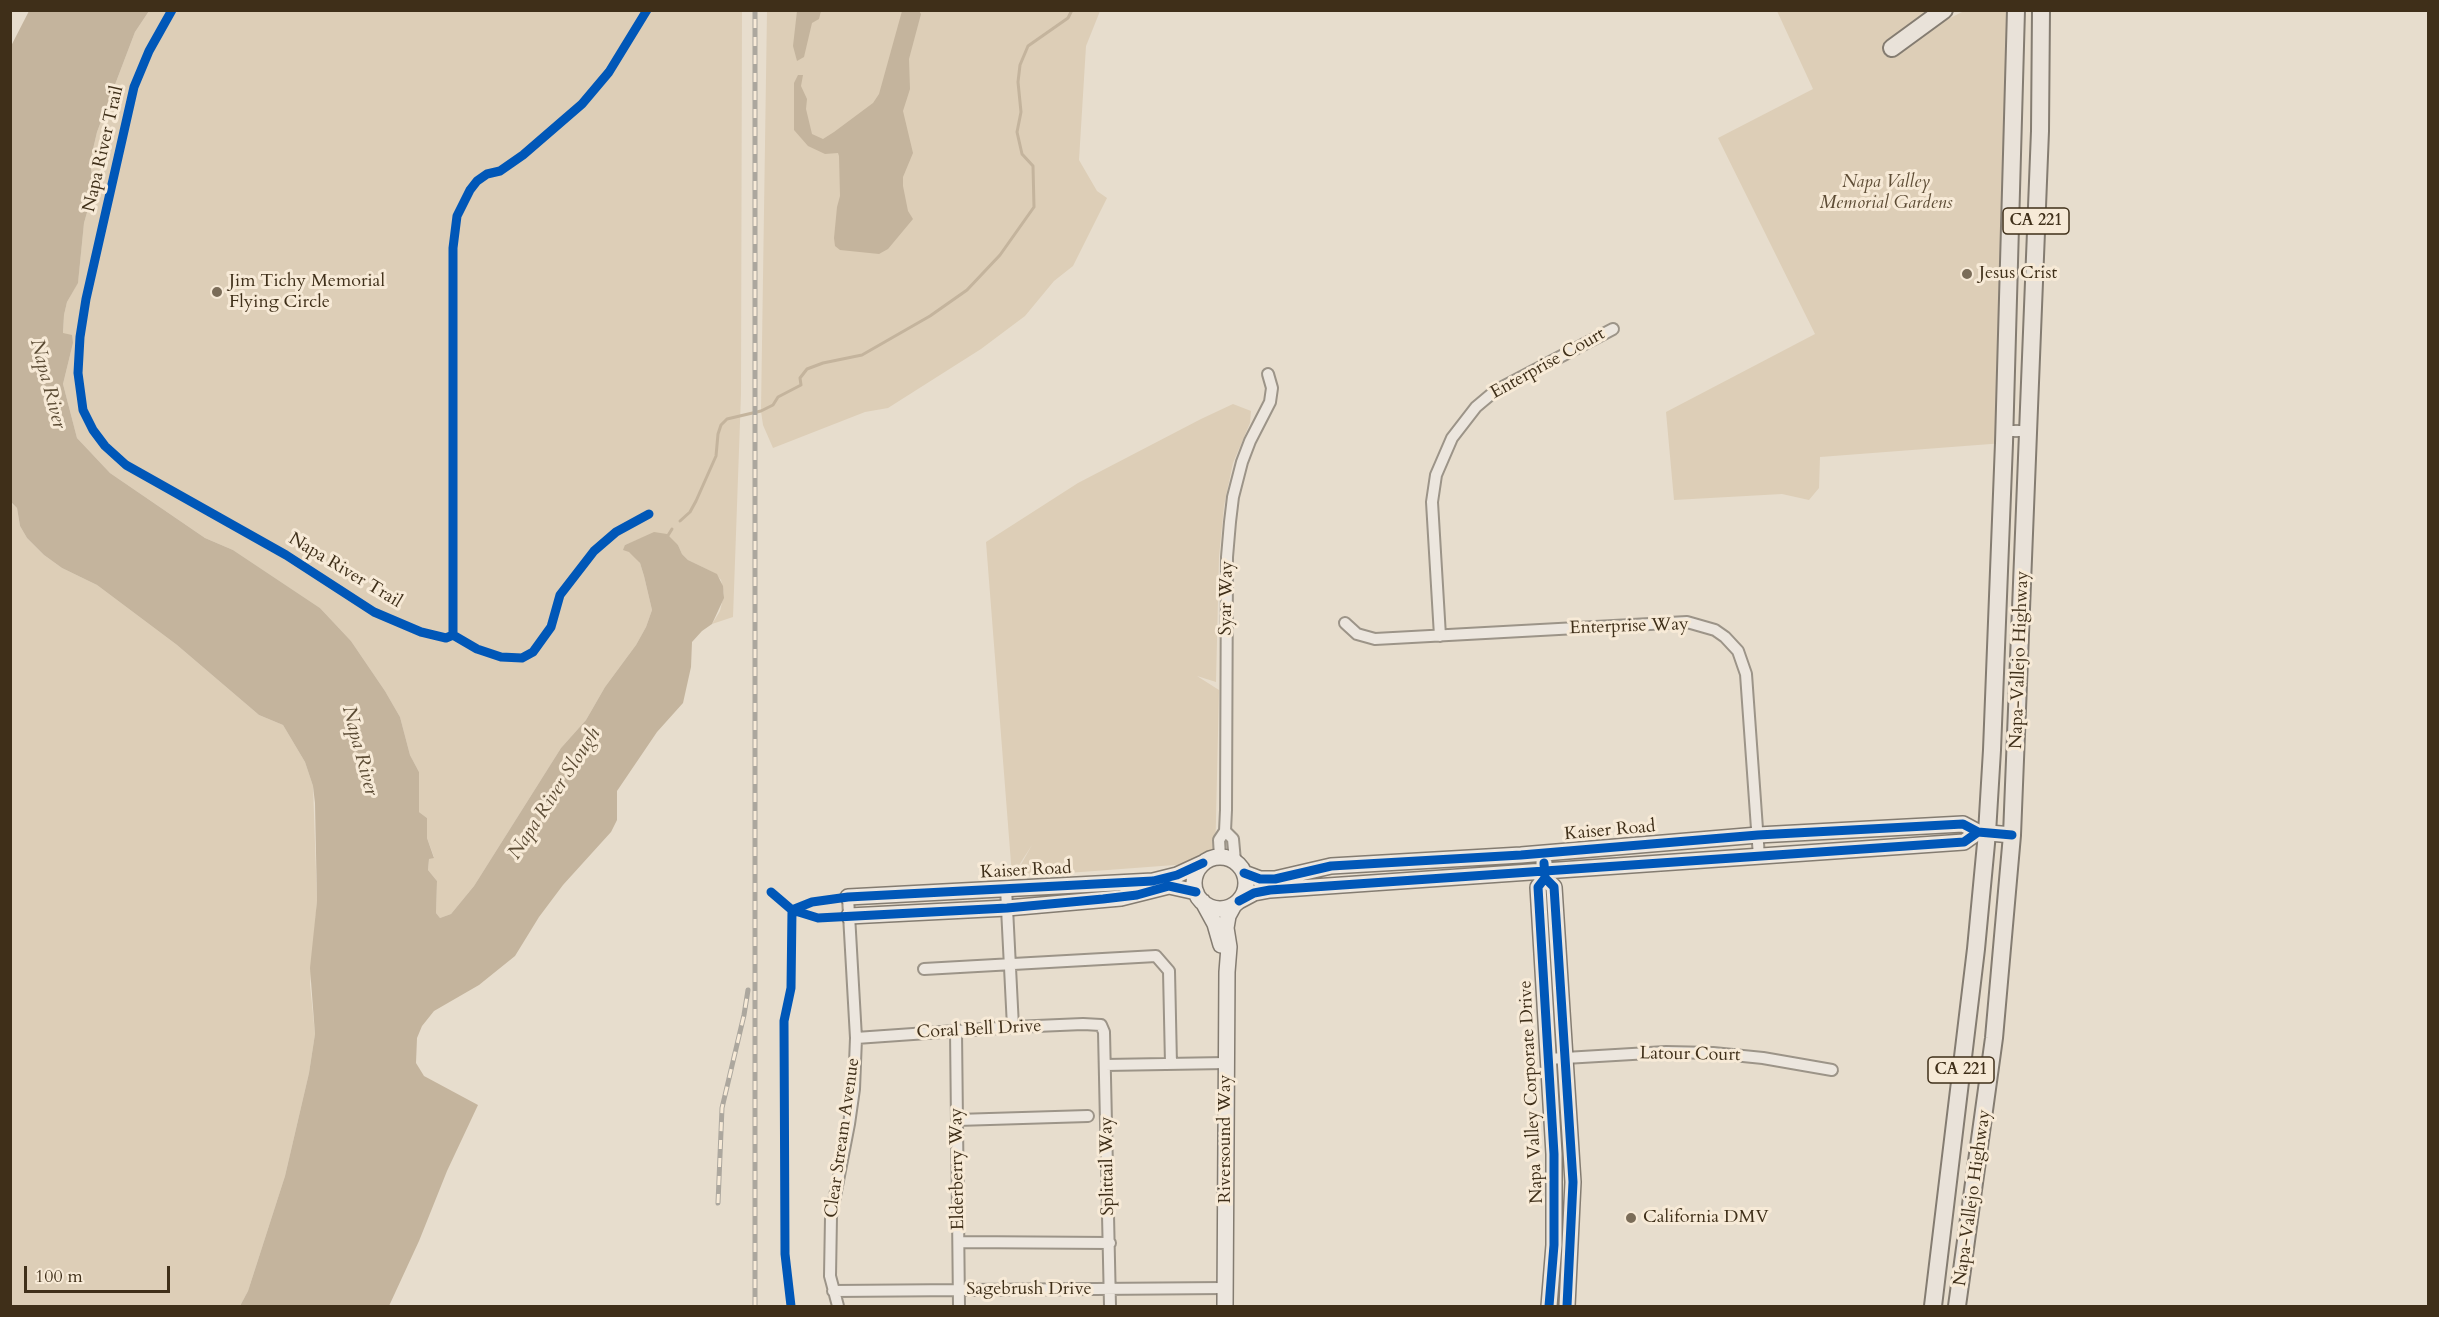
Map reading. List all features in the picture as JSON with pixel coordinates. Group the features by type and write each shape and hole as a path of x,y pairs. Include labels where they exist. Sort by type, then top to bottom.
{"main road":[{"path":"1892,48 1944,10"},
{"name":"Napa-Vallejo Highway","path":"1933,1306 1976,949 1982,833 1992,750 2016,10"},
{"name":"Napa-Vallejo Highway","path":"1957,1306 1995,1038 2012,835 2040,131 2042,10"}],"street":[{"name":"Enterprise Court","path":"1440,636 1432,502 1436,475 1452,438 1468,416 1495,391 1613,328"},
{"name":"Syar Way","path":"1233,864 1219,840 1225,831 1227,556 1233,497 1242,462 1270,402 1272,388 1268,374"},
{"path":"2004,431 2028,431"},
{"name":"Enterprise Way","path":"1345,623 1357,634 1376,639 1687,622 1715,630 1738,651 1746,674 1759,857"},
{"name":"Kaiser Road","path":"1233,864 1260,879 1275,879 1331,866 1544,853 1758,835 1963,824 1982,833 2012,835"},
{"name":"Kaiser Road","path":"1236,903 1254,893 1270,890 1545,874 1964,842 1982,833"},
{"name":"Napa Valley Corporate Drive","path":"1544,853 1545,874 1554,887 1573,1182 1568,1306"},
{"path":"1203,863 1233,864 1246,888 1236,903 1218,909 1200,897 1196,875 1203,863"},
{"name":"Kaiser Road","path":"848,897 1153,881 1177,875 1203,863"},
{"name":"Napa Valley Corporate Drive","path":"1545,874 1538,886 1554,1154 1554,1245 1549,1306"},
{"name":"Kaiser Road","path":"849,916 1007,908 1121,898 1169,886 1200,897"},
{"path":"1006,888 1013,1027"},
{"name":"Clear Stream Avenue","path":"838,1306 830,1276 831,1217 851,1112 856,1038 848,897"},
{"name":"Riversound Way","path":"1200,897 1215,924 1227,972"},
{"name":"Riversound Way","path":"1225,1306 1229,947 1226,928 1228,916 1236,903"},
{"path":"924,969 1156,956 1169,971 1171,1064"},
{"name":"Coral Bell Drive","path":"856,1038 1013,1027 1101,1025"},
{"name":"Splittail Way","path":"1101,1025 1104,1032 1110,1306"},
{"name":"Elderberry Way","path":"956,1031 959,1306"},
{"name":"Latour Court","path":"1548,1059 1666,1052 1713,1053 1763,1058 1832,1070"},
{"path":"1105,1065 1226,1063"},
{"path":"957,1120 1088,1116"},
{"path":"960,1242 1110,1243"},
{"name":"Sagebrush Drive","path":"833,1291 1225,1288"}],"green space":[{"path":"149,11 742,11 741,394 733,617 712,624 720,611 724,594 721,580 716,574 688,560 678,545 654,533 625,545 640,563 644,576 652,610 646,627 636,645 605,687 586,720 561,748 474,886 451,914 440,918 436,913 437,881 428,870 429,859 434,857 427,838 427,818 419,812 419,772 410,755 400,717 351,641 320,608 233,550 205,538 110,473 77,438 63,384 73,343 63,334 64,315 67,302 78,282 84,223 94,188 90,162 97,132 135,32"},
{"path":"767,11 1100,11 1086,46 1079,160 1097,191 1107,198 1073,266 1054,281 1025,316 981,349 888,408 865,412 773,448 763,425 761,411"},
{"name":"Napa Valley Memorial Gardens","path":"1777,11 1944,11 1897,45 1964,11 2016,11 2004,443 1820,457 1819,488 1809,500 1782,494 1674,500 1666,412 1815,334 1718,138 1813,89"},
{"path":"1233,404 1251,411 1250,423 1233,463 1224,506 1219,557 1216,682 1197,676 1219,690 1215,862 1014,877 1032,845 1012,876 986,542 1078,483"},
{"path":"10,502 17,508 20,526 27,538 44,555 62,568 97,585 177,645 259,715 283,725 305,762 313,786 317,901 310,984 315,1034 309,1073 285,1176 248,1291 240,1306 11,1306"}],"water":[{"name":"Napa River","path":"29,11 149,11 135,32 97,132 90,162 94,188 84,223 78,283 67,302 64,315 63,333 72,335 73,343 63,384 77,438 110,473 205,538 233,550 320,608 351,641 400,717 410,755 419,772 419,812 427,818 427,838 434,858 429,859 428,870 437,881 436,913 440,918 451,914 474,886 561,748 586,720 605,687 636,645 646,627 652,610 644,576 640,563 629,552 623,550 625,545 654,532 667,534 688,560 717,574 723,586 724,598 712,624 692,642 691,667 683,703 657,732 617,791 617,820 611,832 563,885 539,917 515,956 479,985 434,1011 422,1026 417,1038 416,1063 424,1076 478,1105 389,1306 240,1306 248,1291 285,1176 309,1073 315,1034 310,968 317,901 315,803 313,786 305,762 283,725 259,715 177,645 97,585 62,568 44,555 27,538 20,526 17,508 11,502 10,48"},
{"path":"797,11 821,11 819,19 812,23 804,57 797,61 793,46"},
{"path":"902,11 919,11 921,14 909,59 910,89 903,111 913,153 903,177 903,186 908,211 913,219 888,249 879,254 840,250 835,246 834,238 840,196 839,156 838,153 825,154 808,146 794,130 794,83 798,75 803,75 801,86 807,99 806,109 812,134 823,139 873,103 879,94"}],"waterway":[{"path":"680,521 690,512 696,501 716,456 721,425 727,419 761,411 773,405 778,397 801,385 800,378 807,369 823,363 862,355 930,316 967,290 1000,255 1034,207 1033,166 1022,154 1017,132 1021,112 1018,82 1020,65 1028,46 1068,18 1072,10"},
{"name":"Napa River Slough","path":"667,537 672,529"}],"railway":[{"path":"755,10 755,1306"},
{"path":"718,1203 722,1108 748,990"}],"cycle path":[{"name":"Napa River Trail","path":"172,10 149,51 134,87 86,299 80,337 78,373 83,410 93,430 105,446 126,465 286,555 374,612 421,632 446,638 453,635"},
{"path":"453,635 453,248 457,216 477,181 487,174 500,171 523,155 582,104 609,72 647,10"},
{"path":"453,635 477,649 501,657 522,658 533,652 551,627 560,595 594,551 616,532 649,514"},
{"path":"1244,873 1260,879 1275,879 1331,866 1521,855 1758,835 1963,824 1978,832 2012,835"},
{"path":"1239,901 1254,893 1270,890 1964,842 1978,832"},
{"path":"792,910 812,902 848,897 1153,881 1177,875 1203,863"},
{"path":"1544,863 1545,878 1538,887 1554,1154 1554,1245 1549,1306"},
{"path":"1545,878 1554,887 1573,1182 1567,1306"},
{"path":"771,892 792,910 818,918 1007,908 1137,895 1169,886 1196,892"},
{"path":"791,1306 785,1254 784,1021 791,988 792,910"}],"place":[{"name":"Jesus Crist","path":"1967,274"},
{"name":"Jim Tichy Memorial Flying Circle","path":"217,292"},
{"name":"California DMV","path":"1631,1218"}]}
